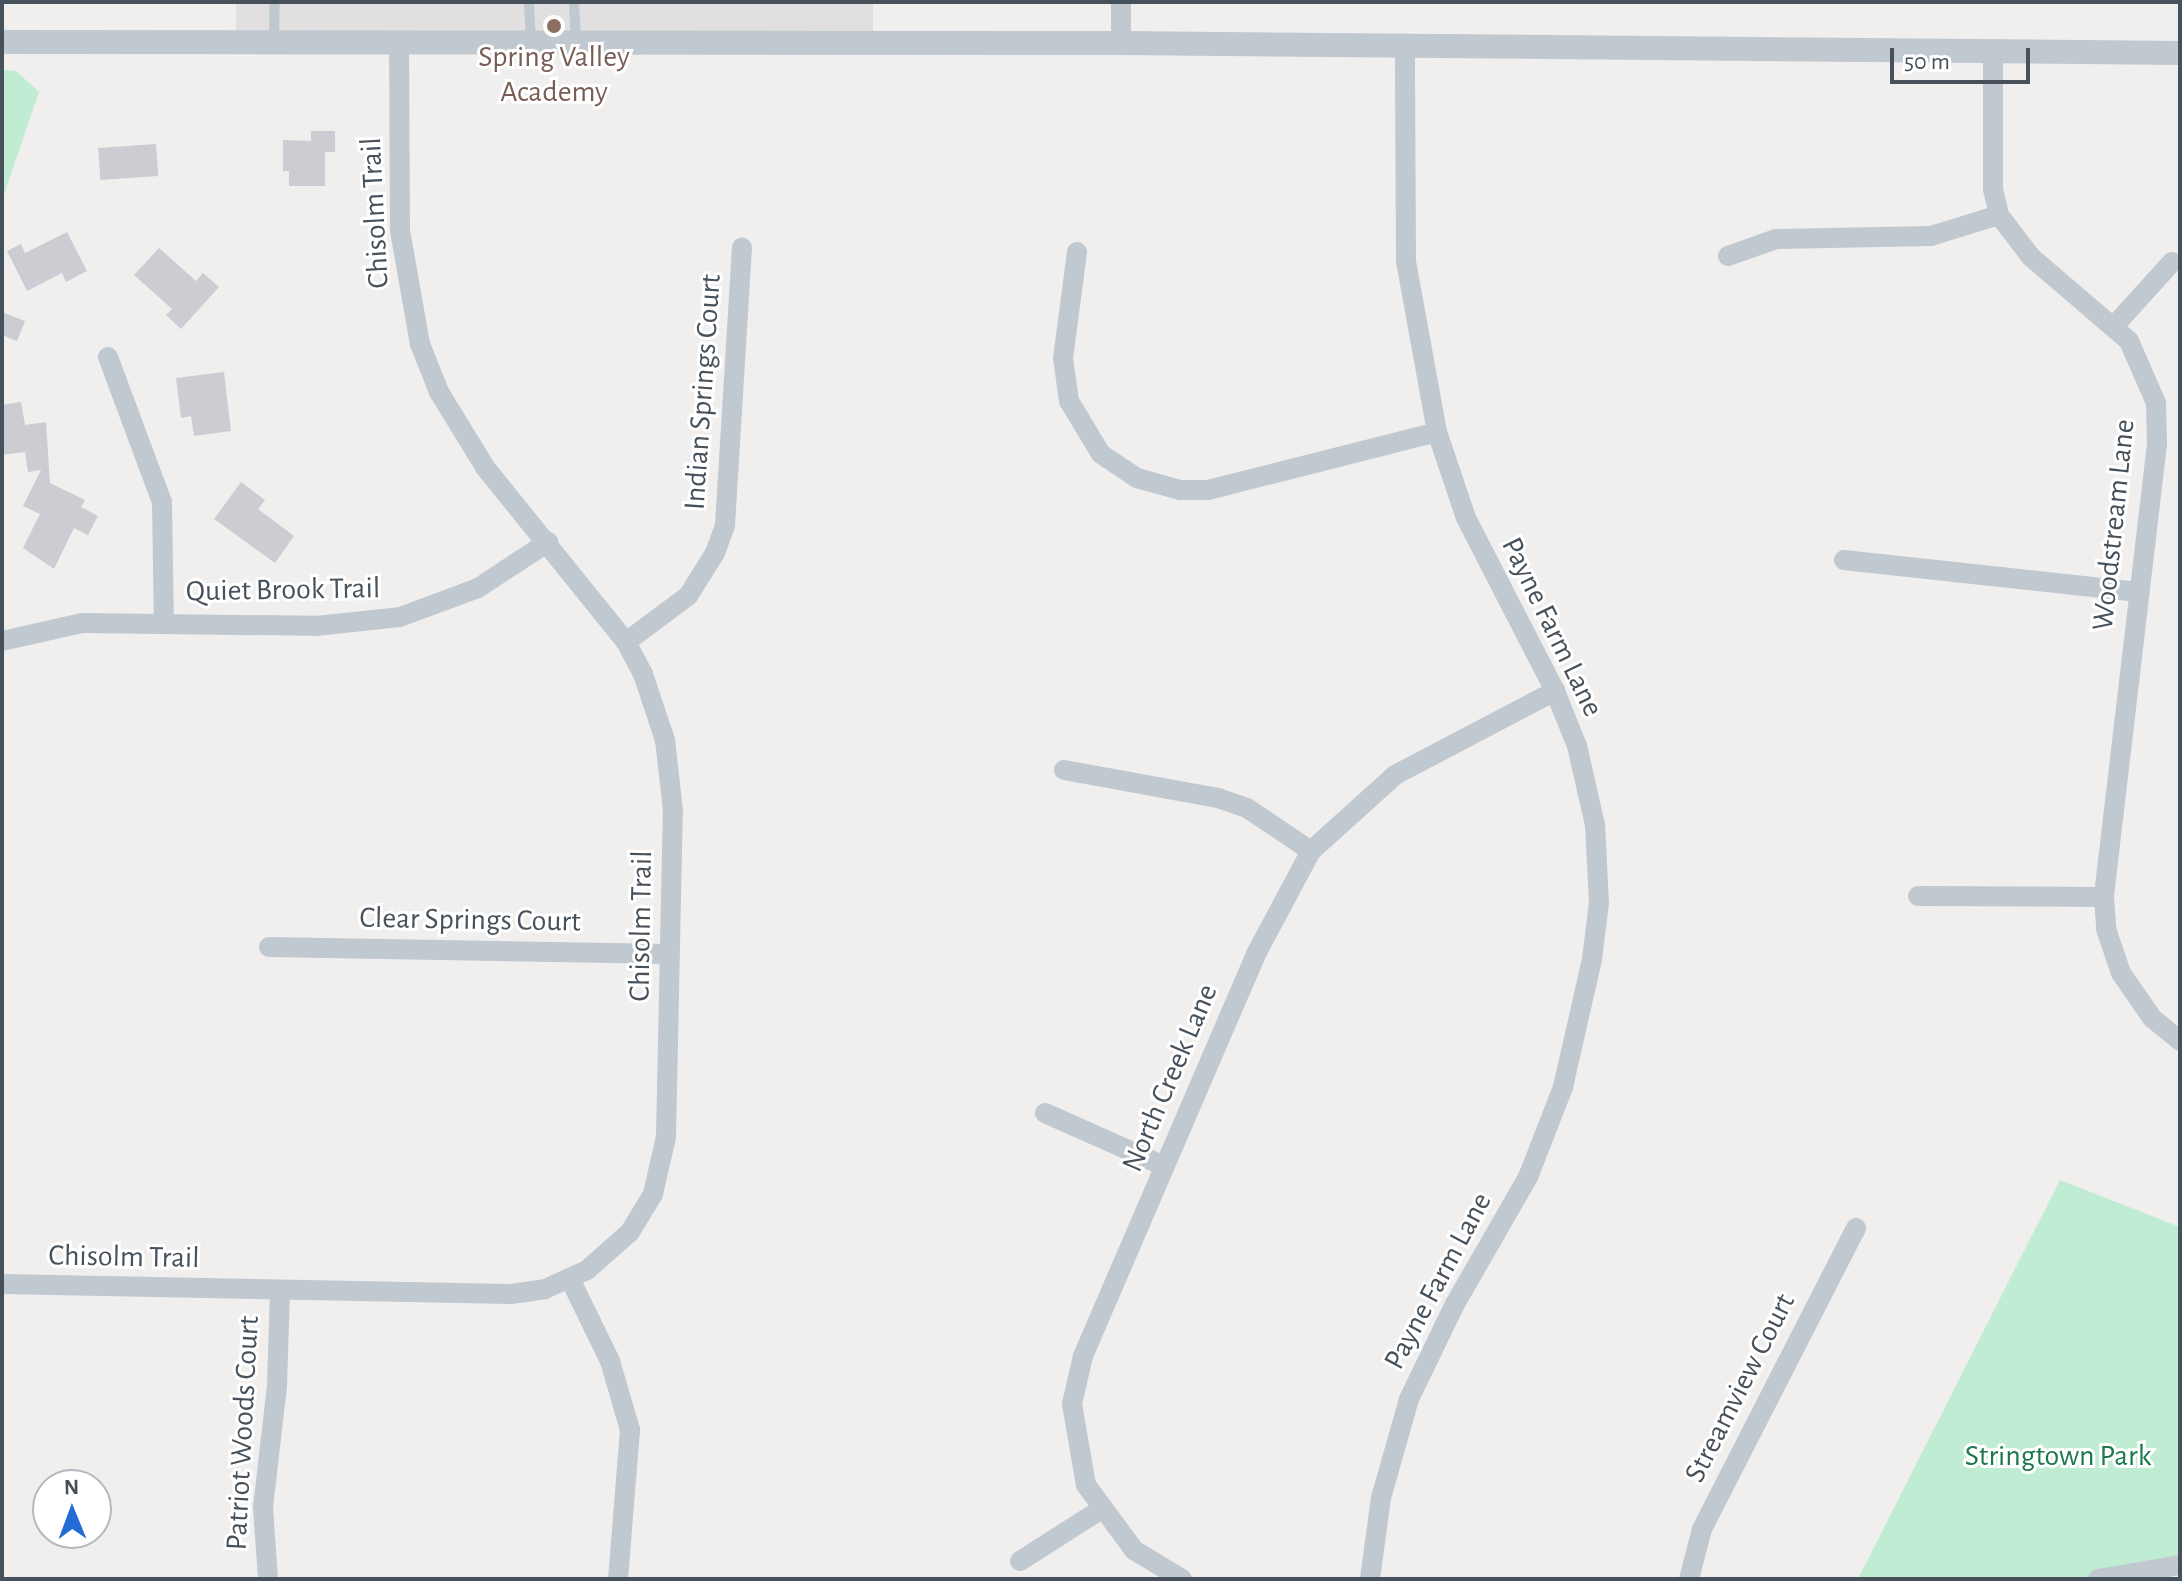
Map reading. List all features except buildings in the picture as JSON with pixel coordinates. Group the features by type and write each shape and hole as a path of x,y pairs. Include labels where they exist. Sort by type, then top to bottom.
{"street":[{"path":"1121,2 1121,43"},
{"path":"2,42 1121,43 2180,53"},
{"name":"Chisolm Trail","path":"2,1284 511,1294 571,1281 630,1232 653,1194 663,1162 670,954 670,771 656,707 626,642 462,433 420,344 400,230 399,43"},
{"name":"Payne Farm Lane","path":"1370,1579 1381,1498 1409,1399 1455,1304 1544,1141 1581,1013 1596,931 1599,864 1588,786 1555,691 1466,518 1437,432 1406,262 1405,47"},
{"name":"Woodstream Lane","path":"1993,52 1993,189 1999,215 2031,257 2115,325 2140,358 2156,403 2157,444 2104,897 2106,929 2121,973 2152,1018 2180,1041"},
{"path":"1728,256 1776,239 1931,236 1999,215"},
{"name":"Indian Springs Court","path":"626,642 688,596 715,553 725,525 742,248"},
{"path":"1077,252 1063,358 1069,401 1101,454 1137,478 1180,490 1208,490 1437,432"},
{"path":"2115,325 2172,262"},
{"path":"108,357 162,502 164,623"},
{"name":"Quiet Brook Trail","path":"2,641 82,623 316,626 400,617 478,588 548,542"},
{"path":"1844,560 2138,592"},
{"name":"North Creek Lane","path":"1182,1579 1134,1550 1100,1510 1078,1465 1073,1432 1075,1385 1164,1166 1276,911 1311,851 1395,775 1555,691"},
{"path":"1064,770 1218,798 1247,808 1311,851"},
{"path":"1918,896 2104,897"},
{"name":"Clear Springs Court","path":"269,947 670,954"},
{"path":"1045,1113 1164,1166"},
{"name":"Streamview Court","path":"1689,1579 1702,1529 1856,1228"},
{"path":"571,1281 610,1361 630,1430 618,1579"},
{"name":"Patriot Woods Court","path":"268,1579 263,1507 277,1386 280,1290"},
{"path":"1020,1561 1100,1510"},
{"path":"2098,1579 2180,1565"}],"lane":[{"path":"274,41 275,2"},
{"path":"529,2 531,44"},
{"path":"574,2 576,44"}],"shaded area":[{"name":"Spring Valley Academy","path":"236,2 873,2 873,41 236,41"}],"green space":[{"path":"2,70 16,71 39,92 2,200"},
{"name":"Stringtown Park","path":"2060,1180 2180,1227 2180,1565 2098,1579 1858,1579"}],"place":[{"name":"Spring Valley Academy","path":"554,26"}]}
